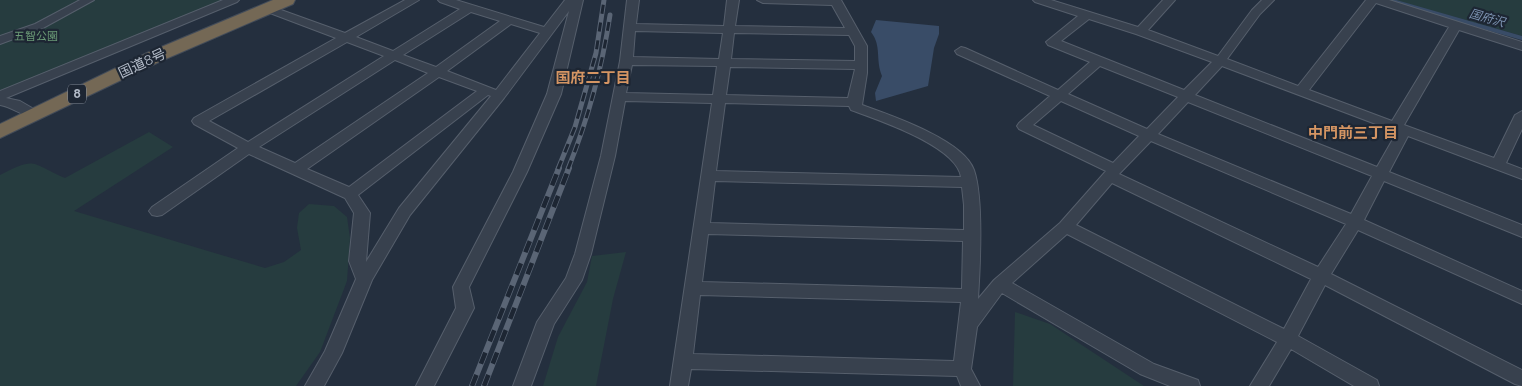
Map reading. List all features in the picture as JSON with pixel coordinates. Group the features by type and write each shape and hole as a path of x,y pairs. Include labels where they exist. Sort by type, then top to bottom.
{"highway":[{"name":"国道8号","path":"0,132 154,57 287,0"}],"street":[{"path":"0,40 39,26 88,0"},
{"path":"0,96 233,0"},
{"path":"364,279 357,261 362,213 350,194 248,148 200,122 414,0"},
{"path":"444,0 542,30"},
{"path":"314,386 333,353 364,279 404,212 493,92 571,0"},
{"path":"425,386 466,308 461,287 520,172 554,94 578,0"},
{"path":"522,386 546,322 574,280 583,254 608,156 626,61 633,0"},
{"path":"679,386 734,0"},
{"path":"763,0 835,1 861,46 861,73 854,102 856,107 859,110 901,124 950,151 967,170 972,205 970,296 962,369 971,386"},
{"path":"1039,0 1140,31 1522,174"},
{"path":"1140,31 1169,0"},
{"path":"968,325 1000,284 1066,227 1148,135 1220,61 1256,12 1268,0"},
{"path":"1300,92 1372,0"},
{"path":"1378,0 1522,46"},
{"path":"266,8 493,92"},
{"path":"157,211 248,148 469,8"},
{"path":"1088,14 1052,42 1097,62 1522,231"},
{"path":"294,170 440,71 509,20"},
{"path":"1259,386 1288,339 1321,276 1355,222 1400,128 1456,25"},
{"path":"629,27 854,32"},
{"path":"961,51 1148,135 1355,222 1522,298"},
{"path":"626,61 861,65"},
{"path":"1097,62 1024,126 1113,173 1321,276 1522,379"},
{"path":"350,194 493,92"},
{"path":"618,97 854,102"},
{"path":"0,101 15,104 34,115"},
{"path":"1498,165 1522,116"},
{"path":"709,176 969,182"},
{"path":"1066,227 1288,339 1370,386"},
{"path":"701,228 971,236"},
{"path":"1000,284 1147,369 1191,386"},
{"path":"693,288 970,296"},
{"path":"683,361 962,369"}],"green space":[{"name":"五智公園","path":"0,0 234,0 0,98"},
{"path":"1395,0 1522,0 1522,36"},
{"path":"149,132 173,147 74,211 265,268 284,262 301,250 297,228 299,213 309,204 334,206 347,217 350,238 347,281 320,352 296,386 0,386 0,175 21,165 33,164 65,178"},
{"path":"626,252 613,299 596,386 543,386 558,337 587,282 592,256"},
{"path":"1015,312 1050,324 1144,386 1013,386"}],"water":[{"path":"876,20 939,26 928,86 876,101 875,93 882,76 876,43 871,32"}],"waterway":[{"name":"国府沢","path":"1389,0 1522,38"}],"railway":[{"path":"558,169 575,127 596,53 604,0"},
{"path":"568,169 594,93 610,15"},
{"path":"472,386 559,168"},
{"path":"484,386 569,168"}],"district":[{"name":"国府二丁目","path":"593,78"},
{"name":"中門前三丁目","path":"1353,133"}]}
